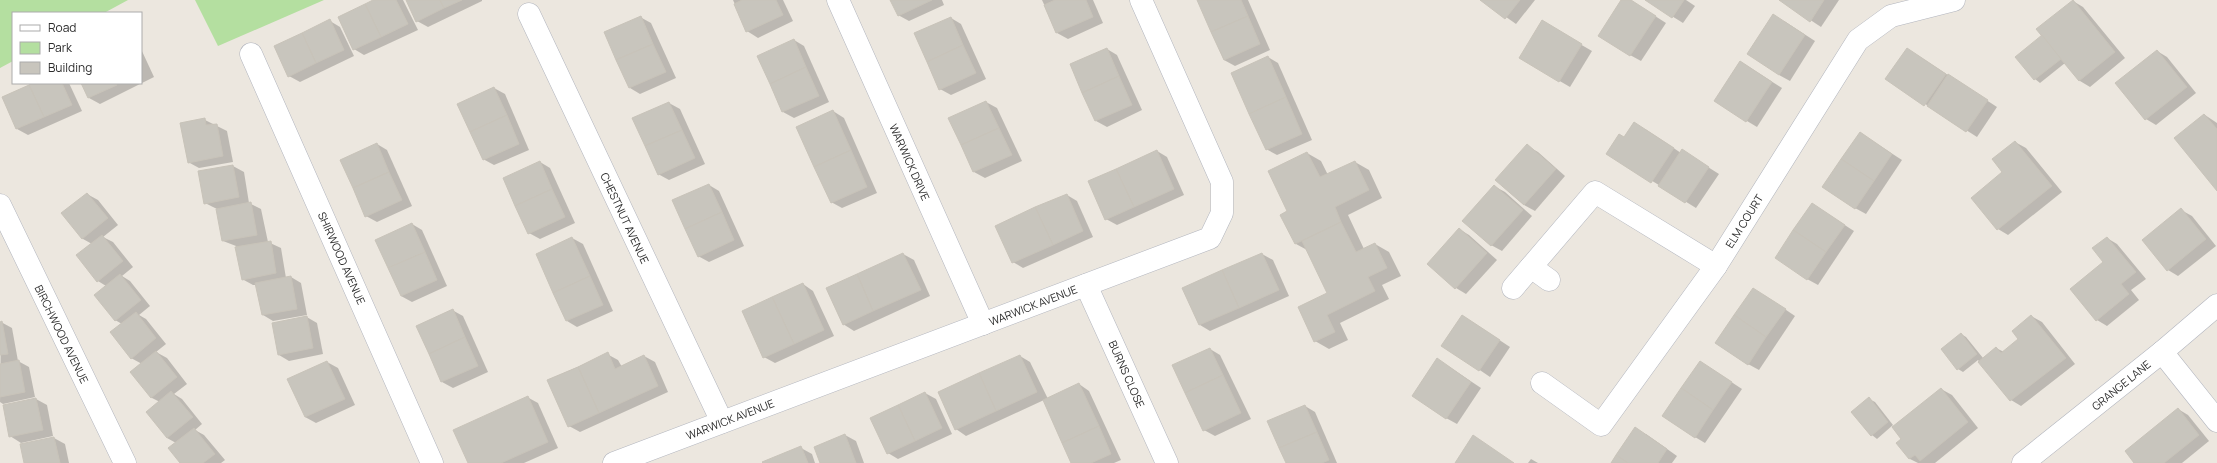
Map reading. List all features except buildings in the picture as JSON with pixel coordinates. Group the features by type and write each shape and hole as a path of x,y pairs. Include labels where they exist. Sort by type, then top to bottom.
{"street":[{"name":"WARWICK DRIVE","path":"838,0 982,324"},
{"name":"WARWICK AVENUE","path":"614,463 1210,238 1222,213 1222,182 1141,0"},
{"name":"ELM COURT","path":"1542,383 1601,424 1716,266 1858,40 1891,16 1954,0"},
{"name":"CHESTNUT AVENUE","path":"529,14 722,422"},
{"name":"SHIRWOOD AVENUE","path":"251,54 432,463"},
{"path":"1513,288 1595,192 1716,266"},
{"name":"BIRCHWOOD AVENUE","path":"0,205 125,463"},
{"path":"1531,267 1549,280"},
{"name":"BURNS CLOSE","path":"1086,285 1167,463"},
{"name":"GRANGE LANE","path":"2023,463 2162,352 2217,305"},
{"path":"2162,352 2217,421"}],"green space":[{"path":"0,0 128,0 106,12 12,12 12,62 0,68"},
{"path":"195,0 324,0 218,46"}]}
